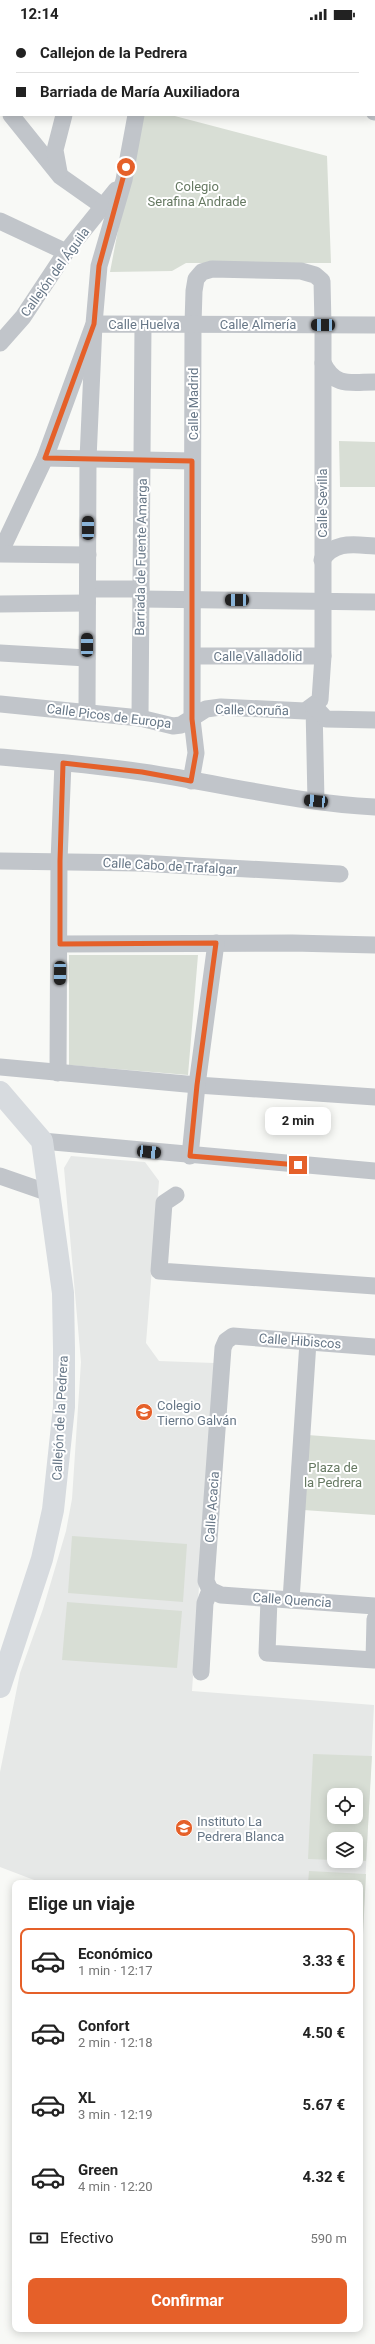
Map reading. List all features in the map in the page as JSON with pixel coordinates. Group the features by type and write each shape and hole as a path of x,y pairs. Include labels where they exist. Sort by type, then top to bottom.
{"street":[{"path":"12,116 60,176 104,207"},
{"path":"60,176 55,150 64,116"},
{"path":"87,712 88,459 94,324 99,266 124,180 136,116"},
{"name":"Callejón del Águila","path":"0,343 23,317 66,252 104,207 124,180"},
{"path":"0,221 66,252"},
{"name":"Calle Sevilla","path":"194,290 196,279 202,272 212,269 301,271 315,275 322,281 323,656 320,700 314,706"},
{"name":"Calle Madrid","path":"191,781 196,753 192,719 194,600 192,461 194,290"},
{"path":"88,555 0,553 45,458 94,324"},
{"name":"Calle Huelva","path":"94,324 193,324"},
{"name":"Calle Almería","path":"193,324 375,325"},
{"name":"Barriada de Fuente Amarga","path":"140,718 143,325"},
{"path":"323,363 328,373 342,382 375,382"},
{"path":"45,458 192,461"},
{"path":"322,560 327,552 339,545 375,546"},
{"path":"0,604 88,596 141,594 194,600 375,602"},
{"path":"0,653 87,658"},
{"name":"Calle Valladolid","path":"193,656 323,656"},
{"name":"Calle Picos de Europa","path":"0,704 140,718 173,726 182,725 192,719"},
{"path":"314,706 326,719 375,720"},
{"path":"314,706 316,801"},
{"name":"Calle Coruña","path":"192,719 198,712 213,708 305,711 314,706"},
{"path":"0,757 142,772 282,798 316,801 341,806 375,807"},
{"path":"58,1073 60,861 63,763"},
{"name":"Calle Cabo de Trafalgar","path":"0,861 60,861 340,874"},
{"path":"60,944 216,943 375,945"},
{"path":"190,1156 197,1085 216,943"},
{"path":"0,1067 197,1085 375,1097"},
{"path":"0,1092 42,1141 190,1156 375,1171"},
{"name":"Callejón de la Pedrera","path":"0,1687 42,1559 53,1510 64,1407 63,1293 42,1141"},
{"path":"0,1176 49,1193"},
{"path":"176,1195 164,1203 159,1271 375,1286"},
{"name":"Calle Hibiscos","path":"226,1340 233,1336 375,1347"},
{"name":"Calle Acacia","path":"201,1672 205,1603 210,1590 206,1581 223,1348 226,1340"},
{"path":"291,1600 308,1342"},
{"name":"Calle Quencia","path":"210,1590 221,1595 375,1606"},
{"path":"270,1599 267,1653 374,1660 375,1619"}],"shaded area":[{"path":"71,1156 145,1162 159,1181 146,1343 159,1361 214,1363 192,1691 374,1705 363,1927 363,1880 34,1880 0,1867 0,1772 20,1673 43,1609 66,1531 72,1499 81,1362 64,1168"}],"green space":[{"name":"Colegio Serafina Andrade","path":"140,116 175,116 327,156 331,263 186,263 172,271 110,272"},
{"path":"339,441 375,442 375,487 340,487"},
{"path":"69,955 198,955 188,1075 69,1065"},
{"name":"Plaza de la Pedrera","path":"294,1434 375,1440 375,1515 289,1509"},
{"path":"72,1536 187,1544 183,1602 68,1593"},
{"path":"67,1602 182,1611 177,1668 62,1660"},
{"path":"313,1754 372,1756 366,1861 363,1861 363,1832 327,1832 327,1860 308,1859"},
{"path":"309,1871 366,1874 363,1935 363,1880 308,1880"}],"place":[{"name":"Colegio Tierno Galván","path":"144,1412"},
{"name":"Instituto La Pedrera Blanca","path":"184,1828"}],"route":[{"path":"126,167 124,180 99,266 94,324 45,458 192,461 194,600 192,719 195,734 196,753 191,781 142,772 63,763 60,861 60,944 216,943 197,1085 190,1156 298,1165"}]}
